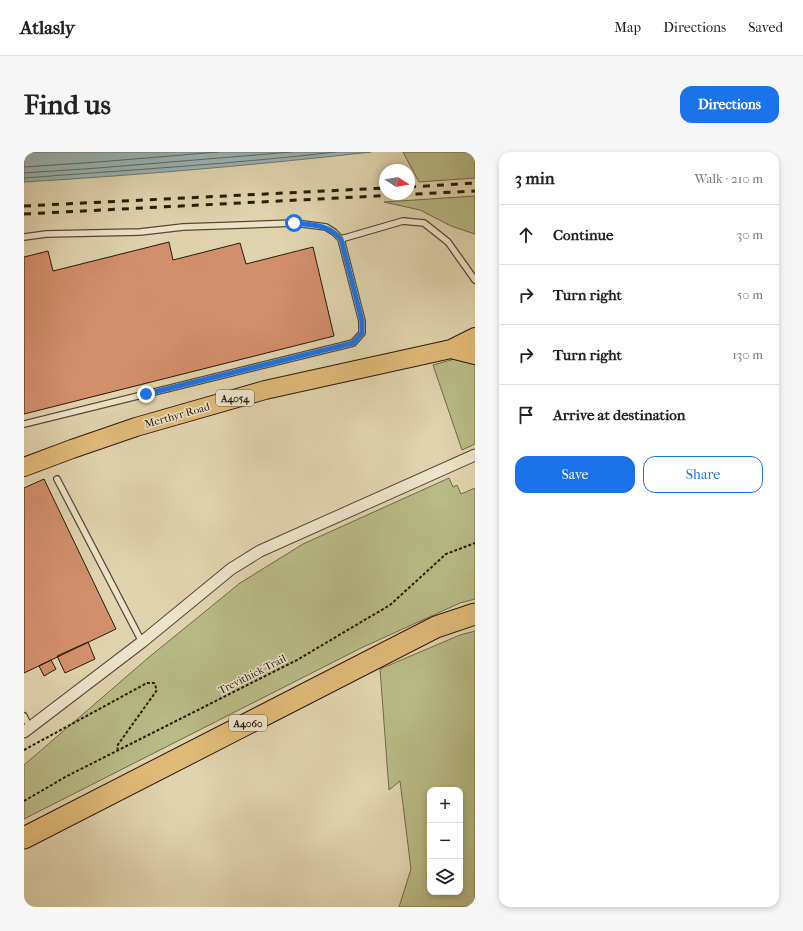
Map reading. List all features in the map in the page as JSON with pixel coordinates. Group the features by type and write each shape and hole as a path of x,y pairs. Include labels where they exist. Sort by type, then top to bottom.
{"highway":[{"name":"A4060","path":"24,838 429,630 475,614"}],"main road":[{"name":"Merthyr Road","path":"24,467 136,427 264,390 451,349 475,337"},
{"name":"Merthyr Road","path":"451,349 475,355"}],"street":[{"path":"27,730 142,642 231,569 260,551 475,455"}],"lane":[{"path":"341,239 402,221 424,223 448,242 475,280"},
{"path":"24,237 46,234 140,232 183,227 294,223 326,228 334,232 341,239 362,321 362,333 353,343 24,424"},
{"path":"57,479 142,642"},
{"path":"24,716 27,730"}],"path":[{"name":"Trevithick Trail","path":"24,801 69,775 303,656 390,605 446,554 475,543"},
{"path":"24,750 148,683 154,683 157,690 117,746 118,751"}],"green space":[{"path":"403,152 475,152 475,178 419,182 415,174 415,164 409,164"},
{"path":"475,196 475,234 451,226 420,210 384,202"},
{"path":"458,358 475,363 475,444 462,450 433,365"},
{"path":"449,478 453,487 457,485 461,494 475,488 475,599 460,603 361,648 24,819 24,765 148,658 240,583 303,544"},
{"path":"475,631 475,907 399,907 411,869 400,781 389,790 380,669 460,635"}],"water":[{"path":"24,152 371,152 198,169 24,182"}],"building":[{"path":"169,242 173,260 240,243 246,264 313,247 334,336 24,414 24,257 48,251 53,271"},
{"path":"44,479 116,629 24,673 24,488"},
{"path":"88,642 95,659 65,673 57,656"},
{"path":"51,660 56,669 44,676 39,666"}],"railway":[{"path":"415,187 475,183"},
{"path":"24,206 379,188"},
{"path":"24,214 475,191"}],"route":[{"path":"146,394 353,343 362,333 362,321 341,239 334,232 326,228 294,223"}]}
